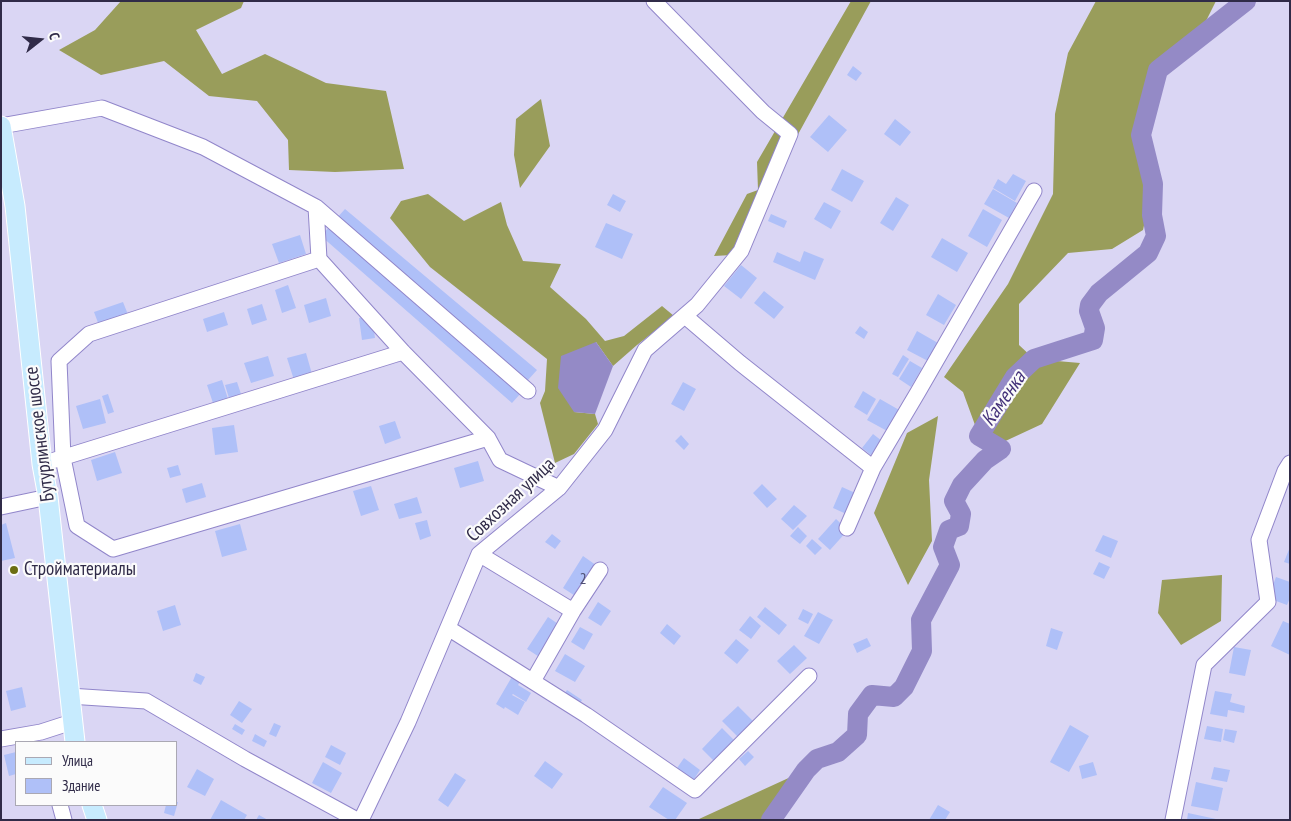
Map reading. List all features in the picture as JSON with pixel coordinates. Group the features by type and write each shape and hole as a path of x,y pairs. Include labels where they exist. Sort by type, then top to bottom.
{"main road":[{"name":"Бутурлинское шоссе","path":"1,126 14,206 75,741"},
{"path":"92,806 98,820"}],"street":[{"name":"Совхозная улица","path":"361,820 408,722 479,554 559,488 604,430 645,350 697,305 741,251 790,134 763,112 654,1"},
{"path":"1,126 102,108 203,147 316,207 528,391"},
{"path":"847,528 873,468 1034,191"},
{"path":"316,207 319,259 402,352 488,438 500,460 559,488"},
{"path":"319,259 89,334 58,361 62,458 77,526 113,549 488,438"},
{"path":"685,316 740,363 873,468"},
{"path":"42,464 402,352"},
{"path":"1173,820 1204,665 1268,602 1259,540 1290,464"},
{"path":"1,506 48,497"},
{"path":"479,554 573,612"},
{"path":"533,681 600,570"},
{"path":"448,628 586,715 695,790 809,676"},
{"path":"69,696 146,701 245,759 357,820"},
{"path":"1,738 42,737 72,722"},
{"path":"60,806 64,820"}],"green space":[{"path":"121,1 244,1 241,8 196,30 222,74 265,54 326,83 386,91 404,169 335,172 289,170 288,140 257,101 209,96 164,61 101,75 59,50 95,30"},
{"path":"851,1 871,1 732,255 714,256 747,194 758,190 757,162"},
{"path":"1096,1 1216,1 1201,31 1158,70 1141,135 1153,184 1143,230 1112,249 1068,253 1019,304 1019,345 1034,359 1080,363 1042,424 999,444 979,436 963,392 944,377 1008,284 1053,194 1055,114 1068,53"},
{"path":"541,99 550,146 520,188 514,155 516,119"},
{"path":"428,194 464,221 501,202 507,225 523,261 561,264 550,287 586,319 605,341 624,336 662,306 674,316 613,366 596,342 574,412 595,414 598,424 574,454 555,463 540,403 545,391 547,359 430,267 390,218 401,201"},
{"path":"938,416 929,480 932,541 908,585 874,513 907,433"},
{"path":"1222,575 1221,621 1181,645 1158,613 1162,580"},
{"path":"806,770 771,820 699,820 699,819"}],"shaded area":[{"path":"596,342 613,366 595,414 574,412 558,388 561,356"}],"building":[{"path":"853,66 862,73 856,81 847,75"},
{"path":"829,115 847,130 828,152 810,137"},
{"path":"895,119 911,132 900,146 884,134"},
{"path":"842,169 864,181 852,202 831,190"},
{"path":"1013,174 1026,181 1015,201 993,188 998,179 1006,184"},
{"path":"993,189 1017,203 1009,218 984,204"},
{"path":"613,194 626,201 620,212 607,205"},
{"path":"896,197 909,205 893,231 880,223"},
{"path":"824,202 841,211 831,229 814,219"},
{"path":"345,209 537,370 528,380 336,219"},
{"path":"983,209 1002,220 987,247 968,236"},
{"path":"771,214 787,221 784,228 768,221"},
{"path":"606,223 633,234 622,259 595,247"},
{"path":"330,226 521,393 512,403 321,236"},
{"path":"300,235 306,254 279,263 272,244"},
{"path":"942,238 968,253 957,272 931,257"},
{"path":"804,251 824,259 815,280 773,262 777,252 800,262"},
{"path":"741,265 757,278 741,299 724,286"},
{"path":"288,285 296,308 282,313 275,290"},
{"path":"764,291 784,307 774,319 754,303"},
{"path":"938,294 956,305 944,325 926,315"},
{"path":"326,298 331,316 309,323 304,305"},
{"path":"123,302 129,317 100,328 94,312"},
{"path":"262,304 267,320 252,325 247,309"},
{"path":"224,312 228,325 207,332 203,319"},
{"path":"372,316 375,338 362,340 359,318"},
{"path":"860,326 868,332 864,339 855,333"},
{"path":"917,331 938,343 928,361 907,350"},
{"path":"306,353 312,374 294,380 287,358"},
{"path":"903,355 909,359 898,377 892,374"},
{"path":"268,356 274,376 251,383 244,363"},
{"path":"910,361 922,368 911,387 899,379"},
{"path":"222,380 228,399 213,403 207,385"},
{"path":"237,382 241,394 229,398 225,385"},
{"path":"683,382 696,389 684,411 671,404"},
{"path":"863,391 876,399 867,415 854,407"},
{"path":"108,394 114,412 108,414 102,396"},
{"path":"100,399 106,423 83,429 76,406"},
{"path":"880,399 901,411 889,432 867,420"},
{"path":"395,421 401,438 385,444 379,426"},
{"path":"234,425 238,452 215,455 212,428"},
{"path":"873,434 882,441 871,455 862,448"},
{"path":"681,435 689,444 684,450 675,441"},
{"path":"115,452 122,473 97,481 91,460"},
{"path":"478,461 484,481 460,488 454,468"},
{"path":"178,465 181,475 170,478 167,468"},
{"path":"202,483 206,497 186,503 182,489"},
{"path":"762,484 777,499 767,508 753,493"},
{"path":"371,486 379,510 361,516 353,491"},
{"path":"842,487 862,496 853,517 833,508"},
{"path":"417,497 422,513 399,519 394,504"},
{"path":"794,505 807,516 793,530 781,519"},
{"path":"836,519 848,530 830,550 818,539"},
{"path":"427,520 431,536 420,540 415,523"},
{"path":"6,523 15,558 1,561 1,525"},
{"path":"240,524 247,550 222,557 215,531"},
{"path":"798,527 807,536 800,544 790,536"},
{"path":"552,534 561,541 555,549 545,542"},
{"path":"1103,535 1118,541 1111,558 1095,551"},
{"path":"812,539 822,548 815,555 806,546"},
{"path":"1290,547 1290,564 1284,562"},
{"path":"583,556 603,570 583,601 563,588"},
{"path":"1099,562 1110,567 1104,579 1093,574"},
{"path":"1276,577 1290,582 1290,598 1287,605 1268,598"},
{"path":"598,602 611,611 601,626 588,618"},
{"path":"175,605 181,625 163,631 157,611"},
{"path":"765,607 787,625 779,635 757,617"},
{"path":"803,609 813,614 808,624 798,619"},
{"path":"818,612 833,620 819,644 804,636"},
{"path":"750,616 761,626 751,639 739,630"},
{"path":"548,617 564,628 544,660 527,649"},
{"path":"1283,621 1290,624 1290,655 1271,646"},
{"path":"667,624 681,636 674,645 660,633"},
{"path":"580,627 593,634 584,650 571,642"},
{"path":"1051,628 1063,632 1057,650 1046,646"},
{"path":"867,638 871,646 857,653 853,644"},
{"path":"736,639 749,650 737,664 724,653"},
{"path":"794,645 807,658 790,674 777,661"},
{"path":"1234,647 1251,650 1245,676 1229,673"},
{"path":"565,654 585,666 575,682 555,671"},
{"path":"196,673 205,677 201,685 193,681"},
{"path":"513,675 521,680 518,685 531,693 526,702 512,695 525,702 518,715 496,704"},
{"path":"22,687 26,707 11,711 6,691"},
{"path":"567,690 582,700 577,708 562,698"},
{"path":"1215,691 1232,694 1230,702 1245,706 1244,713 1228,710 1227,717 1210,714"},
{"path":"239,701 252,709 242,723 230,715"},
{"path":"738,706 753,721 738,737 722,721"},
{"path":"274,723 281,726 276,737 269,734"},
{"path":"235,724 245,730 242,735 232,729"},
{"path":"1070,725 1089,736 1069,772 1050,762"},
{"path":"1207,726 1223,729 1221,742 1204,739"},
{"path":"722,728 737,743 717,764 702,749"},
{"path":"1225,729 1237,731 1234,743 1223,740"},
{"path":"255,734 267,741 264,747 252,741"},
{"path":"331,745 346,753 340,765 325,757"},
{"path":"748,751 754,757 745,766 739,759"},
{"path":"15,752 15,774 9,776 4,755"},
{"path":"684,758 700,770 692,782 675,771"},
{"path":"545,761 563,774 552,789 534,776"},
{"path":"323,762 342,773 331,793 312,783"},
{"path":"1093,762 1097,775 1082,779 1079,766"},
{"path":"1214,767 1230,770 1227,782 1211,779"},
{"path":"197,769 214,779 205,796 187,787"},
{"path":"455,773 466,780 448,807 438,800"},
{"path":"1196,782 1223,788 1218,811 1191,806"},
{"path":"663,787 687,803 675,820 669,820 649,807"},
{"path":"221,800 247,815 244,820 210,820"},
{"path":"938,805 950,812 945,820 929,820"},
{"path":"166,806 177,806 174,816 164,813"},
{"path":"1188,813 1216,819 1216,820 1187,820"},
{"path":"259,815 268,820 256,820"}],"waterway":[{"name":"Каменка","path":"771,820 806,770 817,759 838,752 857,735 858,714 872,695 894,697 904,687 922,651 921,620 950,565 943,547 949,530 959,526 961,514 954,501 962,485 985,460 1001,449 979,436 1015,377 1034,359 1093,340 1095,328 1089,311 1090,305 1099,293 1148,253 1156,236 1152,215 1153,184 1141,135 1158,70 1246,1"}],"place":[{"name":"Стройматериалы","path":"14,570"}]}
